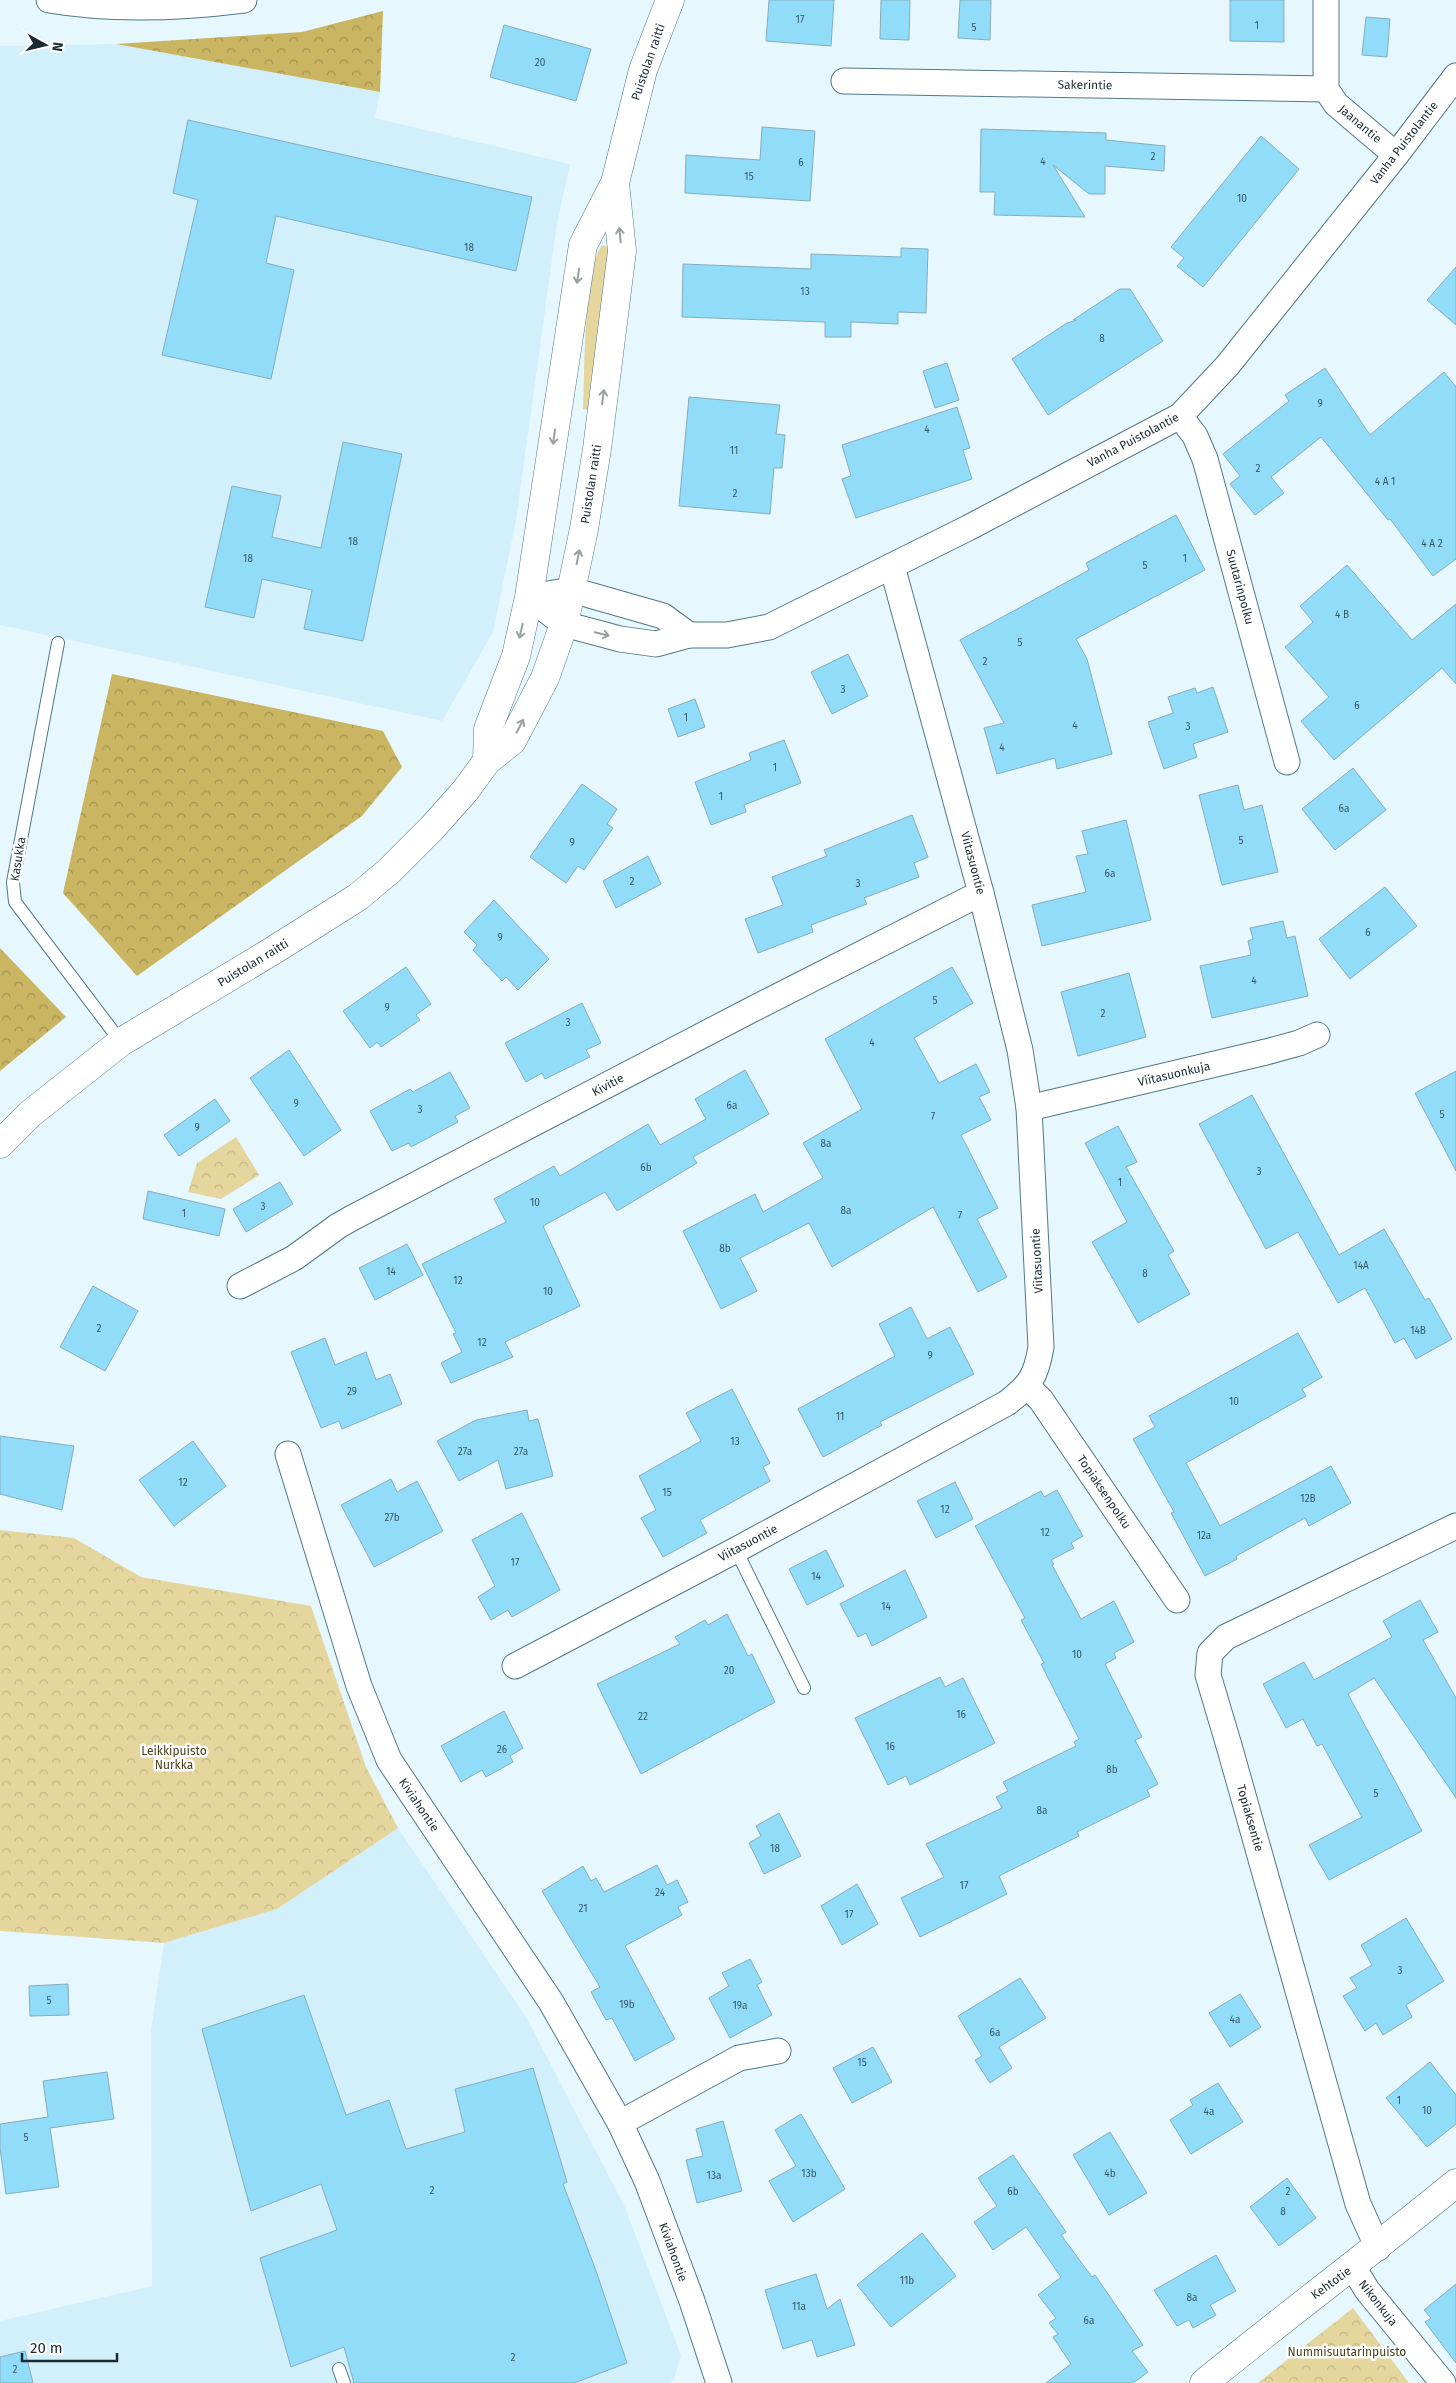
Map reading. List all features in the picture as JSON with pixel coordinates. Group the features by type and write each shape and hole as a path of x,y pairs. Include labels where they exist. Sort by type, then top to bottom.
{"main road":[{"name":"Puistolan raitti","path":"487,761 488,729 516,656 542,524 583,245 615,183 643,70 670,0"},
{"name":"Puistolan raitti","path":"0,1144 30,1114 121,1042 358,897 432,828 465,791 487,761 512,741 545,678 564,624 572,590 597,449 622,251 615,183"},
{"name":"Kehtotie","path":"1204,2383 1268,2331 1378,2248 1456,2183"}],"street":[{"path":"49,0 132,8 244,0"},
{"path":"1326,0 1326,90"},
{"name":"Vanha Puistolantie","path":"528,597 564,624 620,639 656,644 689,634 727,634 769,627 892,566 1180,416 1226,366 1396,155 1456,76"},
{"name":"Sakerintie","path":"844,81 1326,90"},
{"name":"Jaanantie","path":"1326,90 1336,104 1396,155"},
{"name":"Suutarinpolku","path":"1180,416 1195,436 1205,459 1287,762"},
{"name":"Viitasuontie","path":"515,1666 1007,1404 1028,1387 1038,1363 1041,1347 1029,1108 1020,1050 982,893 892,566"},
{"path":"528,597 572,590 663,616 689,634"},
{"name":"Kivitie","path":"240,1286 294,1258 345,1222 982,893"},
{"name":"Viitasuonkuja","path":"1029,1108 1266,1052 1299,1043 1317,1035"},
{"name":"Topiaksenpolku","path":"1028,1387 1041,1400 1177,1600"},
{"name":"Kiviahontie","path":"288,1454 359,1686 389,1760 551,2002 620,2123 647,2181 692,2301 719,2383"},
{"name":"Topiaksentie","path":"1378,2248 1358,2204 1208,1675 1210,1653 1226,1637 1456,1526"},
{"path":"620,2123 739,2058 778,2052"},
{"name":"Nikonkuja","path":"1353,2267 1367,2290 1443,2383"}],"lane":[{"name":"Kasukka","path":"58,643 13,882 15,902 121,1042"},
{"path":"736,1550 804,1688"},
{"path":"339,2369 344,2383"}],"shaded area":[{"path":"116,44 380,92 375,118 570,164 557,223 516,521 493,632 442,721 0,625 0,46"},
{"path":"398,1828 527,2019 624,2205 681,2355 674,2379 669,2383 0,2383 0,2321 152,2286 151,2030 164,1943 277,1909"}],"green space":[{"path":"383,11 380,92 116,44 302,32"},
{"path":"602,245 608,247 610,255 590,410 583,409 586,324 591,277"},
{"path":"112,674 383,731 402,767 362,816 137,976 63,893"},
{"path":"0,948 66,1017 0,1071"},
{"path":"236,1137 259,1175 221,1199 188,1192 197,1163"},
{"name":"Leikkipuisto Nurkka","path":"0,1530 74,1538 141,1577 311,1606 366,1767 398,1828 277,1909 164,1943 0,1931"},
{"name":"Nummisuutarinpuisto","path":"1353,2308 1409,2383 1259,2383 1259,2382"}],"building":[{"path":"769,0 834,0 831,46 766,41"},
{"path":"881,0 910,0 909,40 880,39"},
{"path":"960,0 991,0 990,40 958,38"},
{"path":"1230,0 1284,0 1284,42 1230,41"},
{"path":"1366,17 1390,19 1387,57 1362,55"},
{"path":"504,25 591,49 576,101 490,77"},
{"path":"188,120 532,197 516,271 276,216 266,263 294,270 271,379 162,355 198,200 173,193"},
{"path":"762,127 815,131 810,201 685,193 686,155 760,160"},
{"path":"981,129 1106,133 1106,140 1165,146 1164,171 1105,166 1105,194 1089,194 1053,165 1085,217 994,215 995,192 980,192"},
{"path":"1261,136 1299,169 1203,287 1177,266 1184,258 1171,247"},
{"path":"901,248 928,249 926,313 898,312 898,324 851,322 851,337 825,337 825,322 682,317 683,264 811,269 811,254 901,257"},
{"path":"1456,267 1456,325 1427,300"},
{"path":"1120,289 1130,289 1163,341 1048,415 1012,359 1067,323 1077,320 1073,320"},
{"path":"947,363 959,400 935,408 923,371"},
{"path":"1325,368 1370,435 1444,372 1456,387 1456,559 1433,576 1390,519 1388,520 1321,437 1271,477 1284,493 1255,515 1230,484 1240,476 1223,454 1289,401 1285,395"},
{"path":"689,397 780,405 776,434 785,435 782,468 774,468 770,514 679,506"},
{"path":"957,407 970,448 963,450 972,479 856,518 842,479 851,476 842,445"},
{"path":"343,442 402,454 363,641 304,629 312,590 262,579 254,618 205,607 232,486 281,496 272,537 321,548"},
{"path":"1176,515 1205,570 1076,639 1087,659 1112,754 1057,769 1055,758 997,774 984,728 1004,723 960,640 1089,570 1086,563"},
{"path":"1347,565 1412,640 1456,604 1456,684 1442,668 1334,760 1301,721 1329,697 1285,647 1313,622 1300,606"},
{"path":"848,654 868,696 832,714 811,672"},
{"path":"1213,687 1228,732 1193,744 1197,757 1164,769 1148,722 1173,713 1168,697 1195,688 1197,693"},
{"path":"695,699 705,727 678,737 668,709"},
{"path":"784,740 801,783 744,805 746,812 711,825 695,782 751,760 749,753"},
{"path":"1353,768 1386,810 1335,850 1302,809"},
{"path":"582,784 617,809 607,824 613,828 584,870 578,866 566,883 530,857"},
{"path":"1238,785 1244,810 1262,805 1278,872 1222,885 1199,795"},
{"path":"912,815 928,857 914,863 919,877 864,898 867,904 811,925 813,932 758,953 745,919 783,905 772,877 827,856 824,850"},
{"path":"1126,820 1151,920 1042,946 1032,905 1086,892 1076,856 1088,854 1082,831"},
{"path":"648,856 661,884 616,908 603,881"},
{"path":"1385,887 1417,926 1350,979 1319,939"},
{"path":"494,900 549,959 518,990 506,977 502,981 473,950 477,945 464,932"},
{"path":"1283,921 1287,938 1295,936 1308,996 1212,1018 1200,966 1251,955 1248,941 1253,939 1250,928"},
{"path":"406,967 431,1004 416,1015 420,1020 381,1047 377,1042 370,1048 343,1011"},
{"path":"952,967 973,1003 914,1038 939,1083 976,1064 990,1092 979,1097 991,1120 961,1135 998,1208 977,1219 1007,1277 978,1292 933,1207 832,1267 809,1223 740,1258 757,1291 721,1309 683,1231 755,1194 763,1212 823,1178 803,1143 862,1109 825,1039"},
{"path":"1129,973 1146,1037 1078,1056 1061,992"},
{"path":"582,1003 601,1043 586,1050 590,1057 545,1079 542,1073 526,1082 505,1043"},
{"path":"289,1050 341,1130 304,1156 250,1078"},
{"path":"745,1070 769,1114 693,1157 697,1163 617,1211 605,1192 543,1226 580,1306 505,1342 513,1357 451,1383 441,1363 462,1352 453,1334 456,1333 422,1264 506,1222 494,1199 554,1166 560,1176 648,1124 660,1145 706,1119 695,1099"},
{"path":"1456,1071 1456,1171 1415,1093"},
{"path":"450,1072 470,1108 455,1116 458,1122 411,1147 409,1143 392,1151 370,1111 410,1089 413,1092"},
{"path":"1252,1095 1339,1255 1384,1229 1425,1300 1429,1298 1452,1339 1416,1359 1404,1338 1395,1343 1365,1288 1338,1303 1298,1232 1266,1249 1199,1124"},
{"path":"215,1099 230,1121 179,1156 164,1135"},
{"path":"1118,1126 1137,1162 1126,1167 1174,1251 1168,1255 1190,1294 1138,1323 1092,1242 1127,1222 1085,1143"},
{"path":"280,1182 293,1204 246,1232 233,1209"},
{"path":"148,1191 225,1209 219,1236 143,1219"},
{"path":"407,1244 423,1275 375,1300 359,1268"},
{"path":"93,1286 138,1311 105,1371 60,1347"},
{"path":"911,1307 927,1339 950,1327 974,1374 880,1422 882,1425 823,1457 798,1409 895,1356 879,1324"},
{"path":"1298,1333 1322,1377 1302,1389 1306,1396 1186,1463 1220,1526 1331,1466 1351,1503 1309,1526 1305,1518 1236,1556 1237,1559 1205,1576 1171,1513 1174,1512 1133,1439 1155,1427 1149,1416"},
{"path":"325,1338 335,1365 366,1352 376,1380 390,1374 402,1404 342,1429 339,1421 321,1428 291,1352"},
{"path":"732,1389 770,1463 763,1467 770,1481 700,1520 707,1533 663,1557 641,1518 656,1510 639,1476 701,1441 686,1413"},
{"path":"527,1410 529,1421 538,1419 553,1476 506,1489 498,1460 459,1481 437,1441 476,1420"},
{"path":"0,1436 74,1446 62,1510 0,1494"},
{"path":"193,1441 226,1486 174,1526 139,1480"},
{"path":"391,1479 397,1492 417,1481 443,1531 374,1567 341,1505"},
{"path":"955,1482 973,1519 936,1538 917,1501"},
{"path":"1057,1490 1083,1536 1071,1543 1074,1548 1051,1560 1054,1564 1052,1565 1081,1619 1114,1601 1134,1642 1114,1653 1116,1658 1105,1664 1142,1737 1135,1740 1158,1784 1147,1790 1150,1796 1077,1832 1079,1836 999,1876 1007,1894 920,1937 901,1898 944,1877 926,1844 1002,1808 996,1797 1008,1791 1003,1782 1076,1746 1074,1742 1079,1739 1041,1664 1044,1663 1021,1620 1025,1618 975,1526 1041,1491 1044,1497"},
{"path":"522,1513 560,1590 512,1617 508,1610 491,1620 478,1597 495,1586 472,1540"},
{"path":"826,1550 844,1586 807,1605 789,1569"},
{"path":"905,1570 927,1617 872,1646 866,1633 858,1637 840,1604"},
{"path":"1420,1600 1438,1632 1423,1640 1456,1698 1456,1798 1374,1678 1348,1694 1422,1831 1329,1880 1309,1845 1362,1817 1322,1744 1317,1746 1303,1719 1286,1728 1263,1684 1304,1662 1314,1680 1392,1637 1383,1621"},
{"path":"727,1614 748,1656 752,1654 775,1702 641,1774 597,1684 680,1644 675,1637 705,1620 708,1625"},
{"path":"940,1677 945,1687 963,1678 995,1743 910,1785 906,1776 888,1785 855,1718"},
{"path":"504,1711 523,1748 510,1756 513,1762 486,1777 482,1770 461,1782 441,1746"},
{"path":"779,1813 801,1856 764,1874 749,1843 761,1836 756,1826"},
{"path":"657,1865 667,1885 677,1880 688,1902 678,1907 682,1915 625,1946 675,2039 635,2061 612,2018 606,2020 591,1992 600,1987 542,1891 583,1866 591,1881 596,1878 604,1892"},
{"path":"857,1884 878,1924 842,1945 821,1906"},
{"path":"1406,1918 1444,1981 1406,2005 1412,2017 1383,2035 1376,2023 1365,2031 1343,1996 1357,1988 1350,1978 1372,1965 1361,1945"},
{"path":"750,1959 762,1982 757,1985 772,2015 730,2038 709,1998 729,1986 722,1973"},
{"path":"1020,1978 1046,2018 999,2047 1012,2068 990,2083 975,2060 982,2056 958,2016"},
{"path":"68,1984 69,2015 30,2016 29,1986"},
{"path":"1240,1994 1261,2027 1230,2047 1209,2013"},
{"path":"304,1995 346,2115 389,2100 406,2149 465,2132 455,2089 533,2068 567,2182 563,2184 595,2268 627,2363 574,2383 354,2383 344,2347 291,2367 260,2258 337,2230 321,2184 251,2211 202,2029"},
{"path":"873,2047 892,2082 852,2103 833,2068"},
{"path":"1430,2062 1456,2095 1456,2124 1427,2147 1386,2098"},
{"path":"107,2072 114,2119 50,2128 59,2187 6,2194 0,2148 0,2124 48,2117 43,2081"},
{"path":"1218,2083 1243,2122 1191,2154 1170,2120 1193,2105 1190,2100"},
{"path":"801,2114 845,2189 793,2222 769,2181 796,2166 775,2130"},
{"path":"723,2121 742,2191 697,2203 686,2160 703,2156 696,2129"},
{"path":"1110,2132 1147,2193 1109,2215 1073,2155"},
{"path":"1013,2155 1066,2232 1061,2235 1092,2277 1095,2275 1143,2345 1132,2351 1148,2372 1133,2383 1046,2383 1071,2364 1053,2337 1058,2334 1049,2323 1056,2318 1038,2295 1061,2277 1026,2227 993,2250 974,2222 997,2206 978,2178"},
{"path":"1287,2178 1316,2218 1279,2246 1250,2207"},
{"path":"922,2233 956,2276 891,2327 857,2285"},
{"path":"1216,2255 1236,2291 1210,2305 1216,2315 1193,2328 1189,2320 1177,2326 1154,2290"},
{"path":"816,2274 827,2309 840,2299 855,2345 817,2357 812,2340 783,2349 765,2290"},
{"path":"1456,2284 1456,2363 1425,2322 1431,2318 1424,2310"},
{"path":"25,2351 33,2383 0,2383 0,2357"}]}
